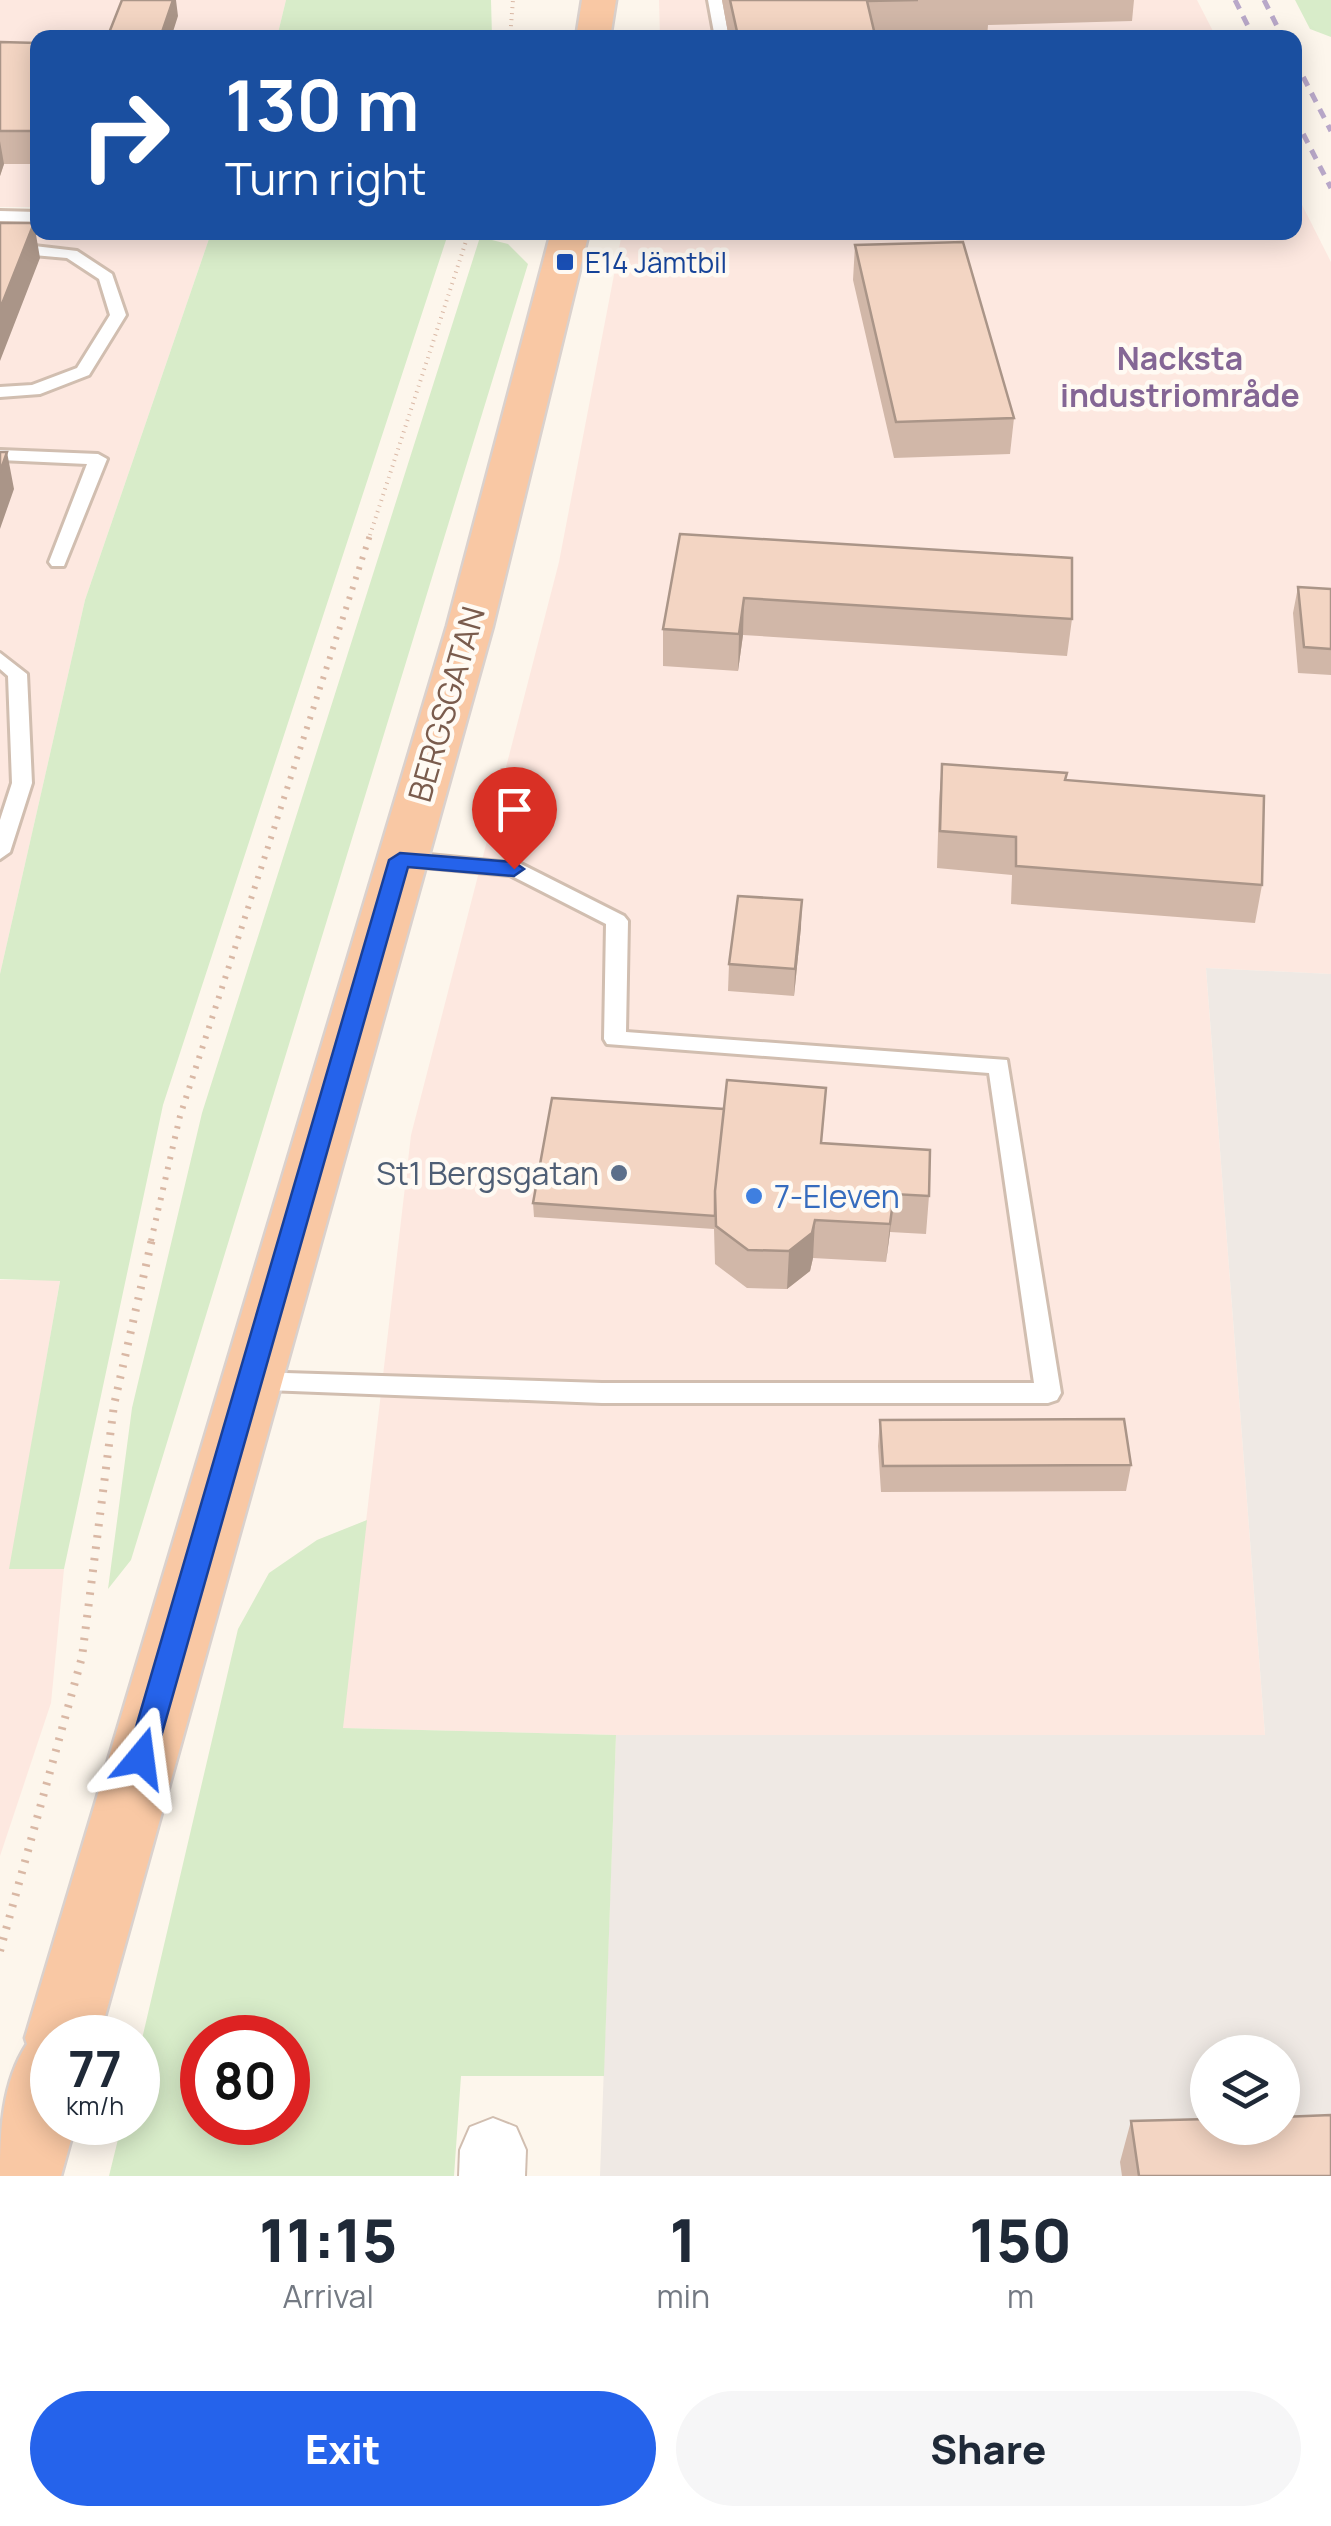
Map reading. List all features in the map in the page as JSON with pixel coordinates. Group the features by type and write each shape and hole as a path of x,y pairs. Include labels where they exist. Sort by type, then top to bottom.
{"highway":[{"path":"566,0 569,30"},
{"path":"593,30 599,0"},
{"name":"BERGSGATAN","path":"69,2015 248,1382 470,626 568,240"},
{"path":"22,2176 31,2145"}],"lane":[{"path":"715,0 721,30"},
{"path":"0,216 30,217"},
{"path":"0,247 71,254 106,277 118,315 82,371 34,390 0,392"},
{"path":"0,455 98,459 58,562"},
{"path":"0,659 18,674 22,783 1,847"},
{"path":"248,1382 602,1393 1048,1393 999,1066 616,1039 618,921 514,869 400,860"}],"path":[{"path":"511,30 513,0"},
{"path":"0,1950 82,1657 114,1405 180,1116 466,240"}],"shaded area":[{"path":"0,0 286,0 279,30 30,30 30,207 0,207"},
{"path":"659,0 1197,0 1212,30 660,30"},
{"path":"1302,205 1331,262 1331,974 1206,968 1265,1735 616,1735 342,1728 411,1135 559,562 621,240 1302,240"},
{"path":"0,226 30,227 30,240 209,240 85,600 0,974"},
{"path":"1206,968 1331,974 1331,2176 600,2176 616,1735 1265,1735"},
{"path":"0,1280 60,1280 10,1569 64,1569 51,1703 0,1856"}],"green space":[{"path":"286,0 491,0 492,30 279,30"},
{"path":"1295,0 1331,0 1331,37 1310,29"},
{"path":"209,240 446,240 163,1105 64,1569 9,1569 60,1281 0,1279 0,974 85,600"},
{"path":"479,240 508,244 528,264 131,1560 108,1589 132,1408 202,1113"},
{"path":"367,1520 343,1728 616,1735 604,2076 461,2076 454,2176 109,2176 117,2145 160,2145 160,2015 148,2015 238,1629 269,1573 317,1540"}],"building":[{"path":"122,0 173,0 163,30 110,30"},
{"path":"730,0 918,0 867,1 874,30 737,30"},
{"path":"0,42 30,43 30,131 0,131"},
{"path":"0,223 30,223 30,233 0,309"},
{"path":"963,242 1014,418 896,422 855,245"},
{"path":"0,452 7,452 0,472"},
{"path":"680,534 1072,558 1072,619 744,598 739,634 663,629"},
{"path":"1298,587 1331,589 1331,649 1304,647"},
{"path":"942,764 1067,773 1065,780 1264,796 1262,885 1016,866 1016,837 940,831"},
{"path":"738,896 802,900 795,969 729,964"},
{"path":"727,1080 826,1088 821,1143 930,1150 929,1196 894,1194 890,1224 815,1220 812,1233 789,1251 748,1250 716,1226 715,1191"},
{"path":"552,1098 724,1109 715,1216 533,1203"},
{"path":"1124,1419 1131,1465 883,1466 880,1420"},
{"path":"1331,2115 1331,2176 1139,2176 1131,2121 1190,2119 1190,2145 1300,2145 1300,2116"}],"railway":[{"path":"1235,0 1250,30"},
{"path":"1264,0 1279,30"},
{"path":"1302,75 1331,131"},
{"path":"1302,132 1331,188"}],"place":[{"name":"E14 Jämtbil","path":"565,262"},
{"name":"St1 Bergsgatan","path":"619,1173"},
{"name":"7-Eleven","path":"754,1196"}],"district":[{"name":"Nacksta industriområde","path":"1180,376"}],"route":[{"path":"141,1758 400,860 514,869"}]}
